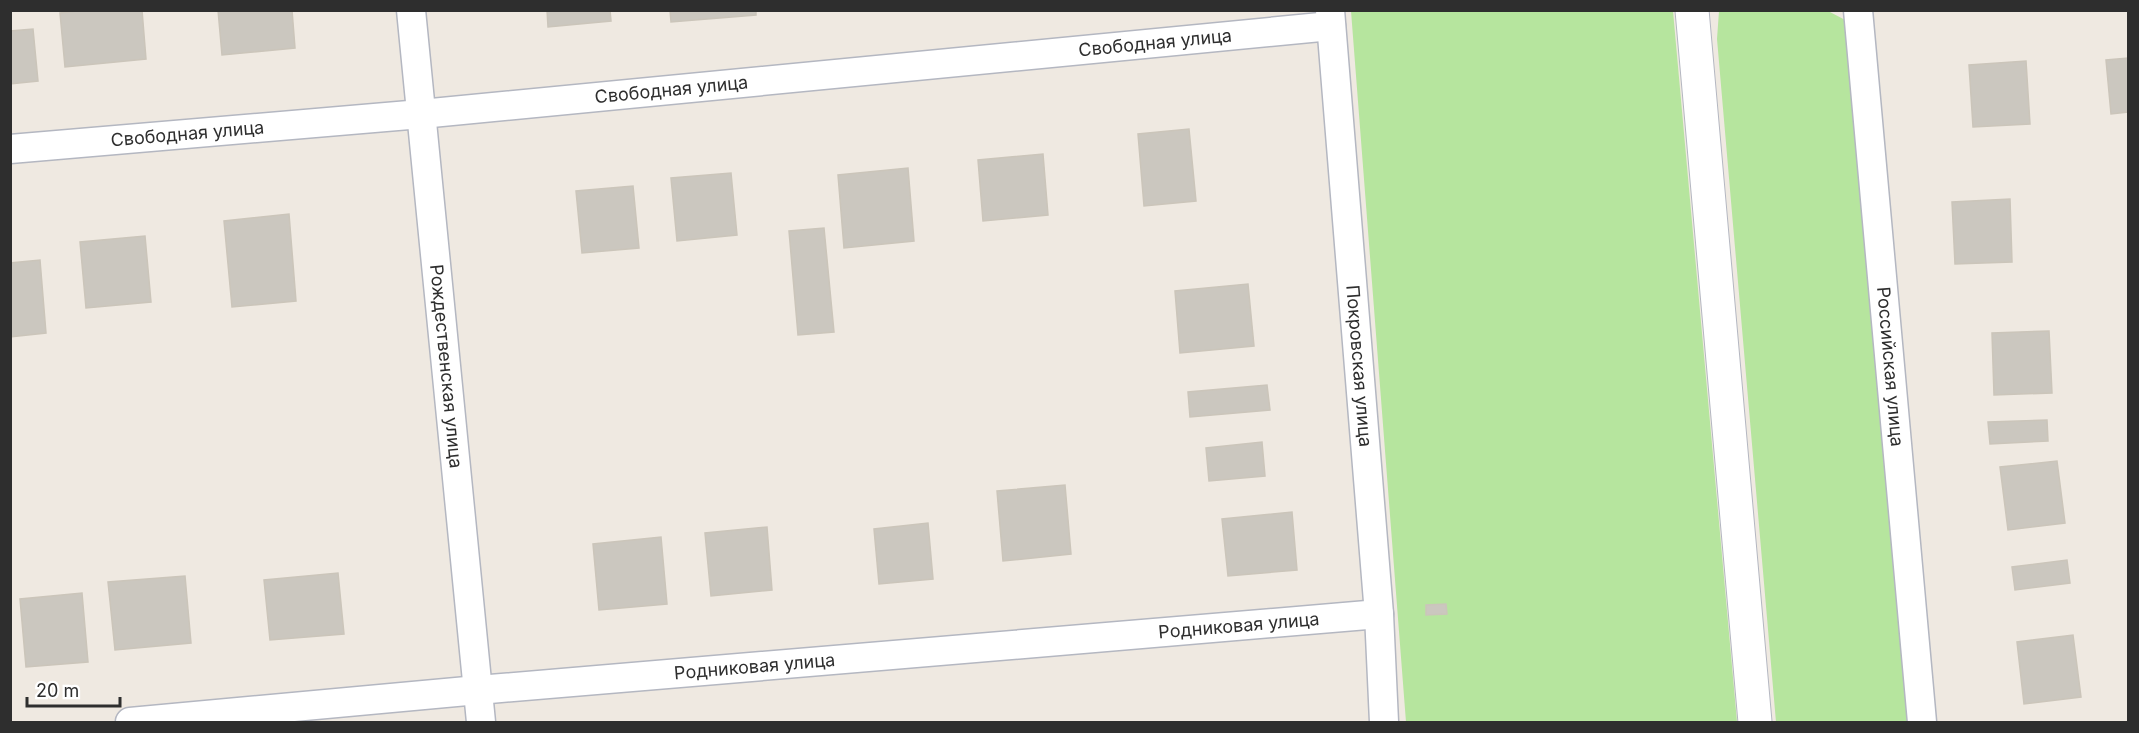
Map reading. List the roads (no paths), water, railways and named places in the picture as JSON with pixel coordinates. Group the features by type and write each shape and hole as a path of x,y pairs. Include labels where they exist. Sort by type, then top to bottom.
{"main road":[{"path":"1692,10 1755,723"}],"street":[{"name":"Рождественская улица","path":"411,10 481,723"},
{"name":"Российская улица","path":"1858,10 1922,723"},
{"name":"Свободная улица","path":"10,148 421,114 1331,18"},
{"name":"Покровская улица","path":"1331,18 1379,614 1384,723"},
{"name":"Родниковая улица","path":"130,723 478,690 1379,614"}]}
